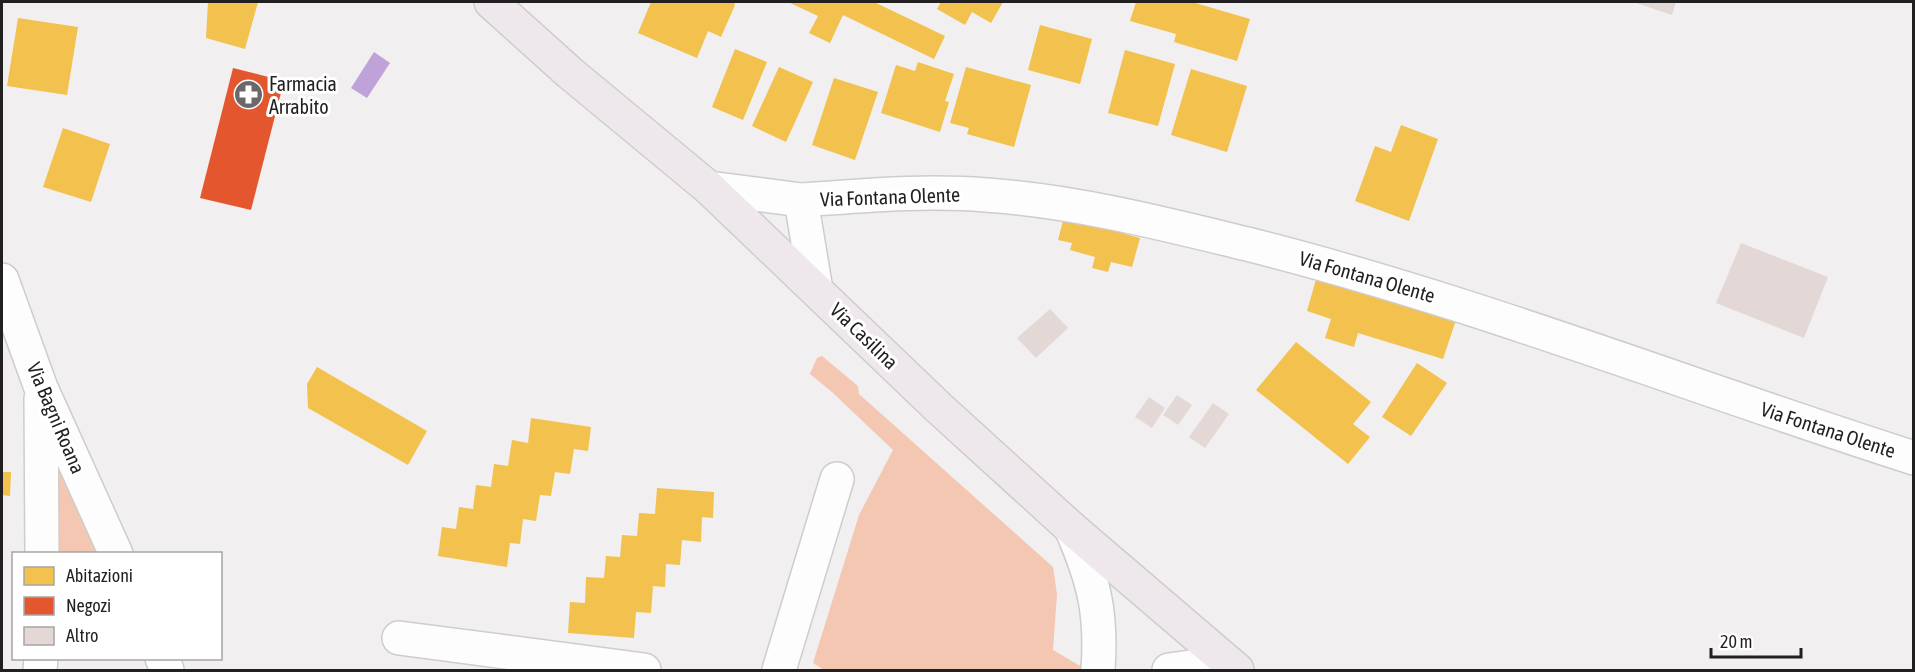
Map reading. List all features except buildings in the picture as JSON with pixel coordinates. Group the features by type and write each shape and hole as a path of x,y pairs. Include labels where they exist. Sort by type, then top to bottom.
{"main road":[{"name":"Via Casilina","path":"491,2 570,73 709,188 939,408 1226,668"}],"street":[{"name":"Via Fontana Olente","path":"709,188 801,200 923,193 988,195 1062,204 1195,231 1422,292 1914,458"},
{"name":"Via Fontana Olente","path":"801,200 816,290"},
{"name":"Via Bagni Roana","path":"2,280 41,388 115,552"},
{"path":"41,388 42,552"},
{"path":"779,670 837,479"},
{"path":"1071,528 1095,593 1099,630 1098,670"},
{"path":"399,638 511,662 644,670"},
{"path":"1169,670 1226,668"}],"shaded area":[{"path":"374,52 390,63 367,98 351,88"},
{"path":"822,356 858,386 859,394 1053,567 1057,594 1053,650 1087,670 824,670 813,663 859,515 893,450 810,374 817,358"},
{"path":"52,465 59,466 96,552 52,552"}],"place":[{"name":"Farmacia Arrabito","path":"248,95"}]}
